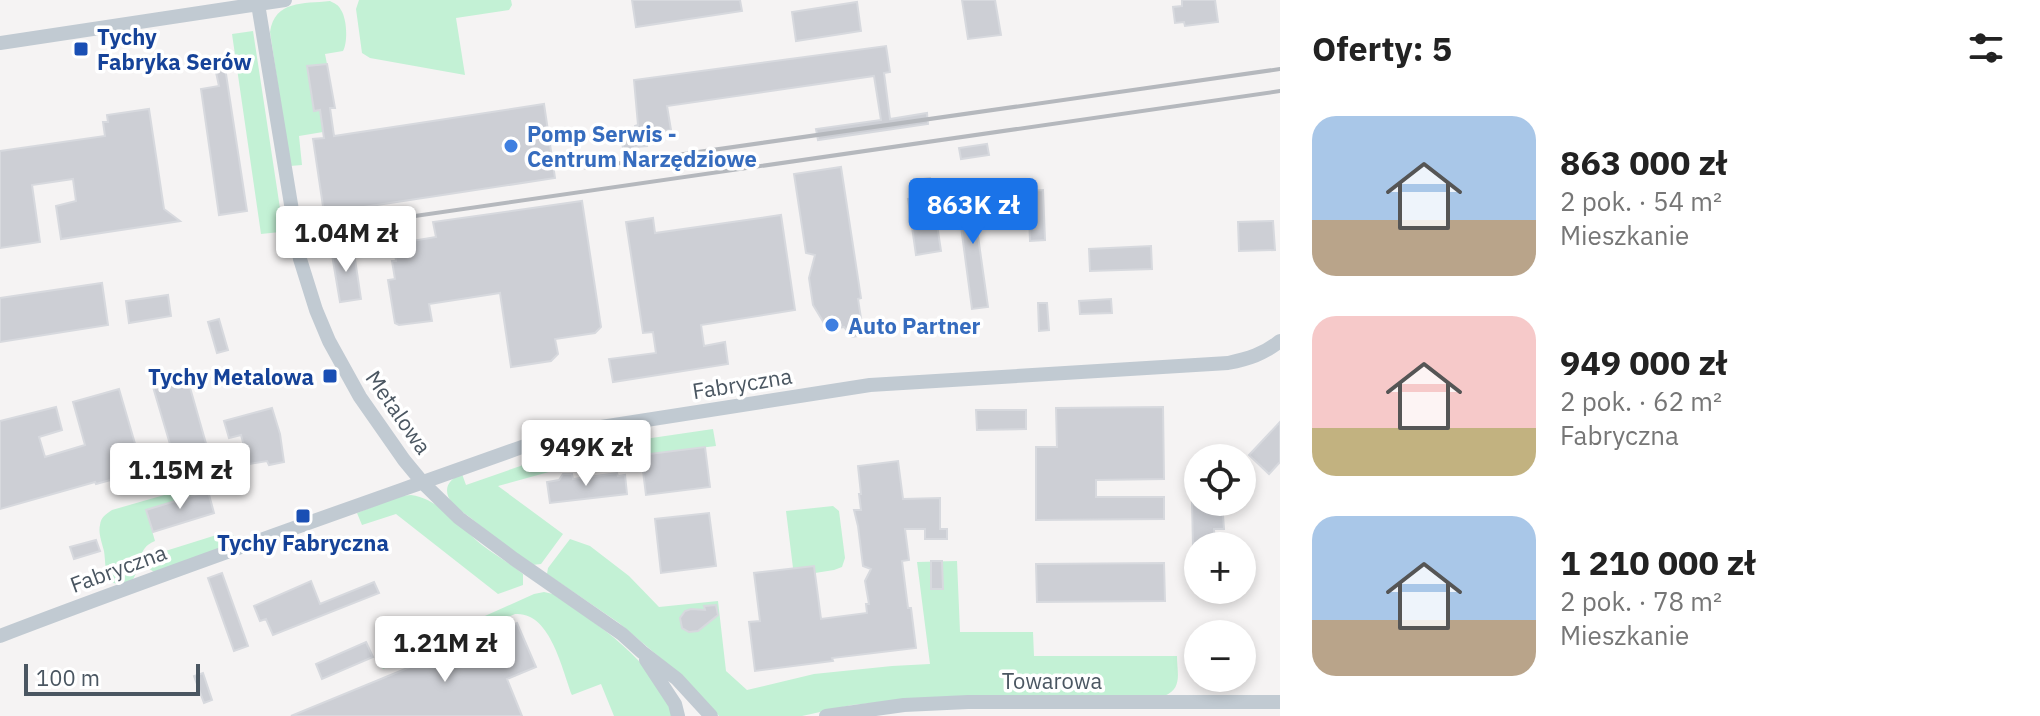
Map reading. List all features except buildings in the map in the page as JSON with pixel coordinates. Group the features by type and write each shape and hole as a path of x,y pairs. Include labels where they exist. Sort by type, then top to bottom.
{"street":[{"path":"0,43 285,0"},
{"name":"Metalowa","path":"258,4 300,259 329,341 360,397 404,460 459,518 622,634 677,679 711,716"},
{"name":"Fabryczna","path":"0,636 536,442 595,428 870,385 1228,363 1251,359 1280,341"},
{"path":"642,652 675,704 678,716"},
{"name":"Towarowa","path":"826,716 904,705 968,702 1280,702"}],"green space":[{"path":"359,0 511,0 512,5 509,10 456,18 465,75 370,58 362,53 356,9"},
{"path":"330,1 339,6 343,14 345,47 343,51 325,54 327,64 308,67 314,110 320,110 323,132 299,136 302,165 290,166 270,32 273,22 284,9"},
{"path":"253,31 283,228 280,232 261,234 232,34"},
{"path":"713,429 716,446 632,456 631,441"},
{"path":"546,448 553,452 556,470 498,486 563,534 541,564 532,565 456,507 447,489 453,479 462,474 466,485 532,462 529,453"},
{"path":"192,487 200,488 204,493 146,510 155,541 142,553 132,581 111,581 106,572 100,531 104,516 112,510"},
{"path":"411,495 440,508 482,545 523,574 523,585 498,594 396,514 362,525 357,513 400,496"},
{"path":"833,506 839,511 845,558 842,567 815,573 814,566 793,568 786,511"},
{"path":"226,532 234,536 232,545 154,572 148,568 151,559 159,553"},
{"path":"570,539 590,546 629,576 659,607 718,601 726,671 747,690 814,674 930,664 917,562 957,561 960,632 1033,632 1034,656 1177,656 1176,685 1164,696 915,699 852,705 802,716 719,716 677,672 619,623 547,574 548,568"},
{"path":"544,592 553,594 623,646 652,677 673,716 614,716 601,684 572,695 546,631 527,616 515,614 383,669 380,663"}],"railway":[{"path":"586,168 1280,69"},
{"path":"339,227 1280,91"}],"place":[{"name":"Tychy Fabryka Serów","path":"81,49"},
{"name":"Pomp Serwis - Centrum Narzędziowe","path":"511,146"},
{"name":"Auto Partner","path":"832,325"},
{"name":"Tychy Metalowa","path":"330,376"},
{"name":"Tychy Fabryczna","path":"303,516"}]}
